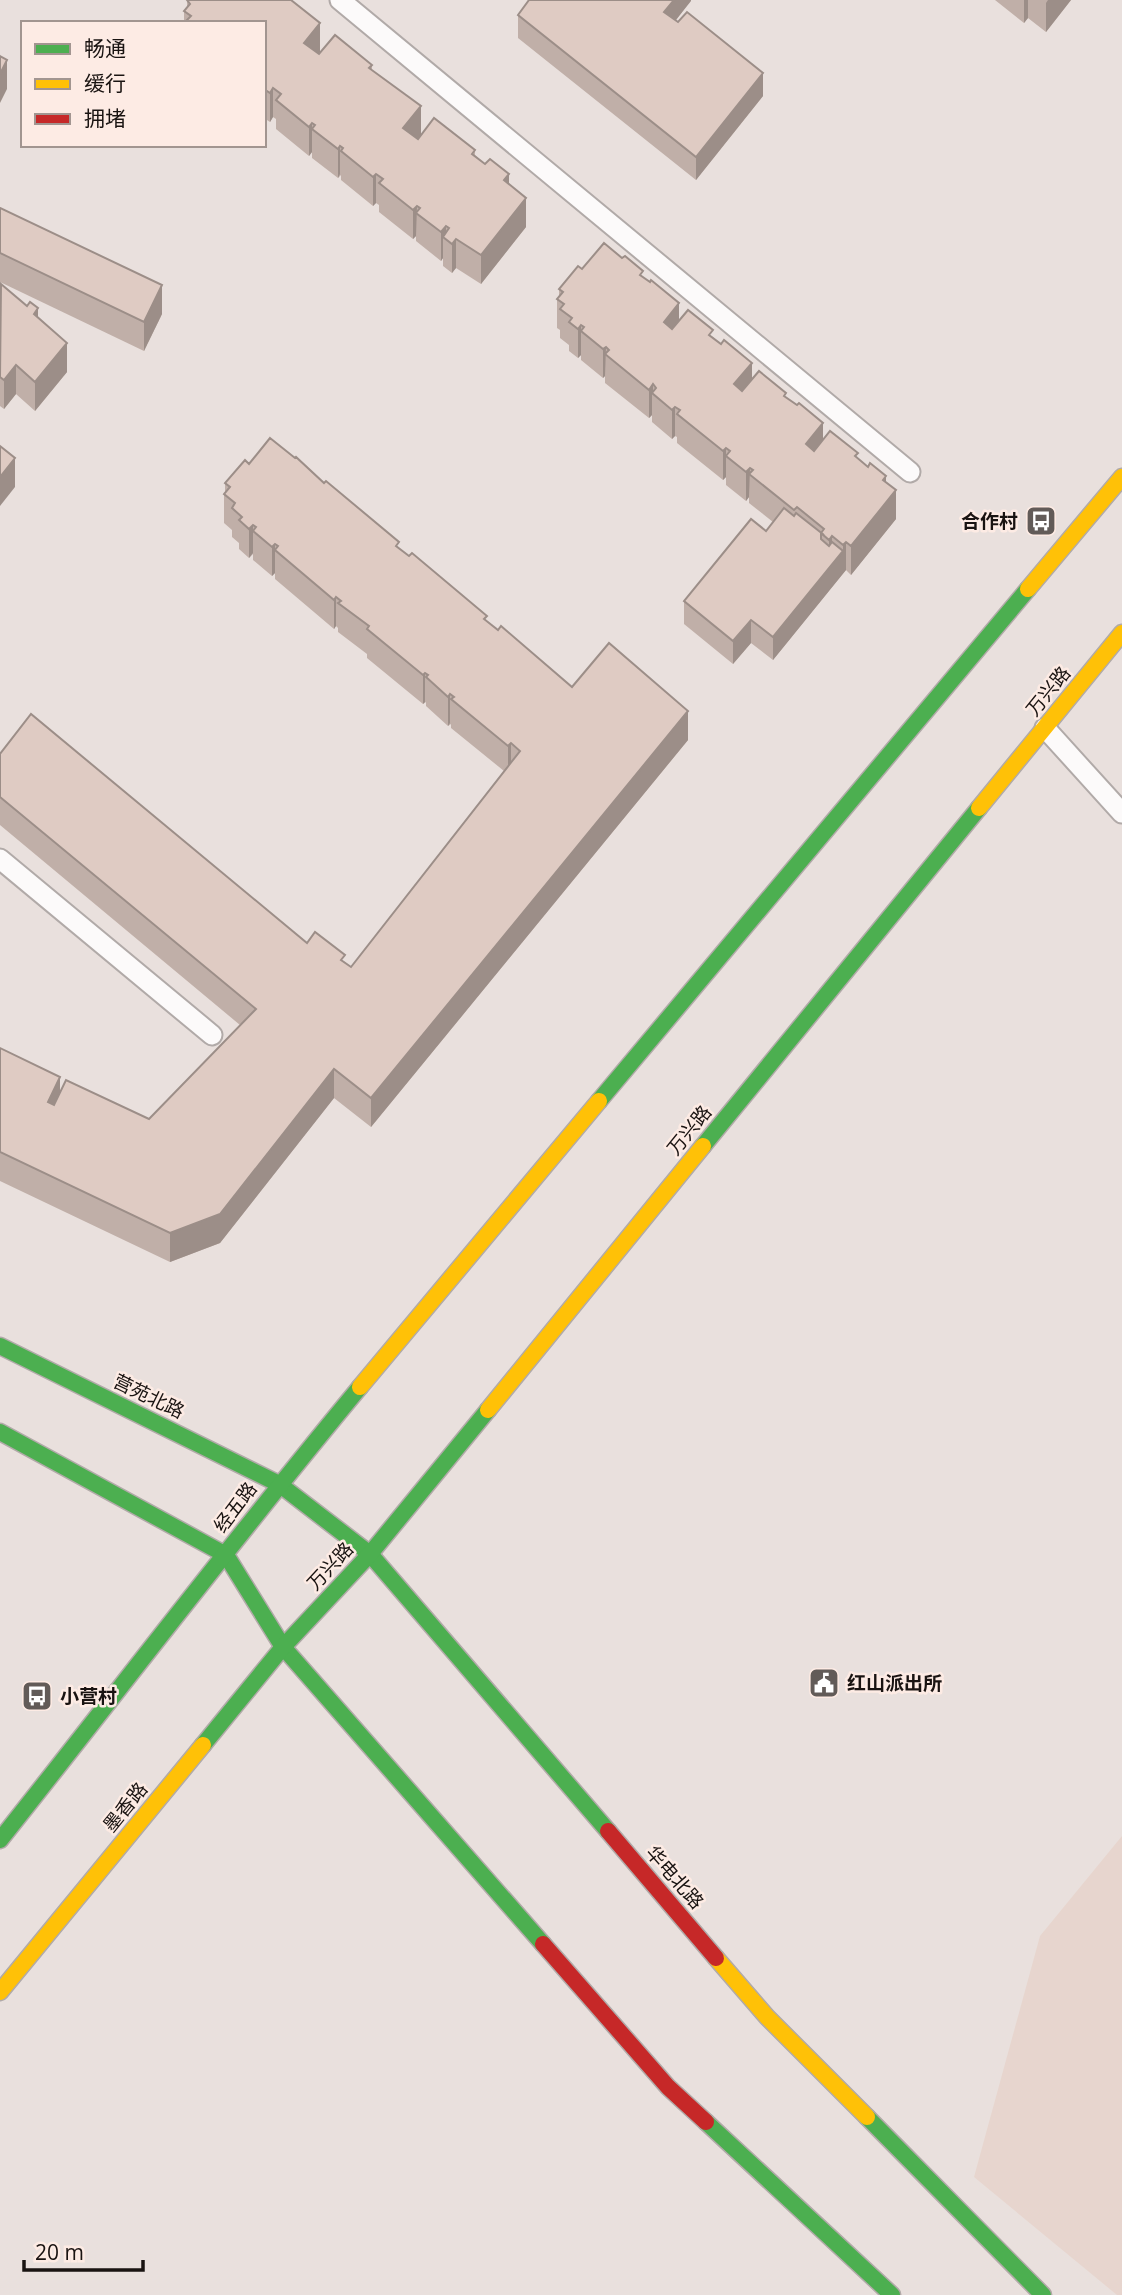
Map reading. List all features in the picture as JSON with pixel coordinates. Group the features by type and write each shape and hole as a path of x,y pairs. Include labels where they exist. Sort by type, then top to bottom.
{"main road":[{"path":"279,1485 1122,477"},
{"name":"万兴路","path":"282,1647 370,1554 1122,633"},
{"name":"营苑北路","path":"0,1346 279,1485"},
{"path":"0,1432 226,1555 282,1647 668,2087 892,2295"},
{"name":"华电北路","path":"279,1485 370,1554 767,2017 1043,2295"},
{"name":"经五路","path":"226,1555 279,1485"},
{"path":"0,1840 226,1555"},
{"name":"墨香路","path":"0,1992 282,1647"}],"lane":[{"path":"340,0 910,472"},
{"path":"1045,728 1122,813"},
{"path":"0,859 212,1035"}],"shaded area":[{"path":"1122,1836 1122,2295 1117,2295 974,2177 1040,1936"}],"building":[{"path":"187,0 291,0 320,23 304,43 319,54 335,35 372,65 369,68 421,106 403,128 418,139 434,118 475,150 472,154 485,164 490,159 509,174 504,180 526,198 481,255 456,239 452,244 443,237 449,228 446,226 441,232 416,213 420,208 417,206 413,210 379,183 383,179 376,174 373,177 341,151 343,148 340,146 338,149 312,129 315,125 312,123 309,127 276,100 281,94 273,88 270,93 266,90 266,21 188,21 191,16 184,11 190,4"},
{"path":"529,0 674,0 664,12 678,22 687,12 763,73 696,157 518,15"},
{"path":"0,56 7,60 0,74"},
{"path":"0,208 162,285 144,322 0,253"},
{"path":"604,243 622,258 625,256 643,271 640,275 650,282 651,280 679,303 664,322 672,329 688,310 713,330 709,335 721,344 724,340 752,363 734,384 742,391 759,371 786,393 784,396 797,405 799,403 823,423 806,444 814,451 830,431 858,453 855,456 868,467 870,463 886,476 883,480 896,490 851,546 846,542 843,545 832,536 829,540 821,533 824,529 797,507 794,510 749,474 753,470 750,468 746,472 726,456 730,451 726,448 723,451 677,414 680,410 675,407 672,410 652,393 656,388 653,384 649,390 605,354 609,350 606,347 603,349 581,331 584,327 581,325 578,329 569,322 572,318 560,309 564,304 557,299 563,292 559,289 578,266 582,269"},
{"path":"1,284 27,306 30,302 38,308 34,314 67,343 35,382 16,365 4,380 0,377"},
{"path":"270,438 399,542 396,546 409,556 412,553 487,616 484,619 498,630 501,626 572,687 609,643 688,711 371,1098 334,1069 220,1214 170,1233 0,1152 0,1048 60,1077 48,1102 54,1105 66,1080 149,1119 256,1009 0,797 0,754 31,714 307,943 315,932 345,955 341,960 351,967 520,751 511,743 508,746 451,699 454,697 450,694 448,697 426,677 428,675 423,675 367,629 369,626 338,603 341,601 336,597 334,600 275,550 278,546 275,544 272,547 253,531 256,527 253,525 249,529 239,520 242,517 232,508 235,503 224,494 230,487 225,483 245,460 249,464"},
{"path":"0,446 15,458 0,477"},
{"path":"784,508 794,516 796,513 824,535 821,533 821,539 829,546 832,542 843,551 773,637 751,620 733,641 684,601 751,519 766,531"}],"traffic: fast":[{"path":"599,1101 1028,589"},
{"path":"703,1146 979,808"},
{"path":"0,1346 279,1484 370,1554 608,1831"},
{"path":"0,1840 360,1387"},
{"path":"203,1745 283,1647 370,1554 488,1410"},
{"path":"0,1432 226,1555 283,1647 543,1944"},
{"path":"867,2117 1043,2295"},
{"path":"706,2122 892,2295"}],"traffic: slow":[{"path":"1028,589 1122,477"},
{"path":"979,808 1122,633"},
{"path":"360,1387 599,1101"},
{"path":"488,1410 703,1146"},
{"path":"0,1992 203,1745"},
{"path":"716,1958 767,2017 867,2117"}],"traffic: jam":[{"path":"608,1831 716,1958"},
{"path":"543,1944 668,2087 706,2122"}],"place":[{"name":"合作村","path":"1041,521"},
{"name":"红山派出所","path":"824,1683"},
{"name":"小营村","path":"37,1696"}]}
